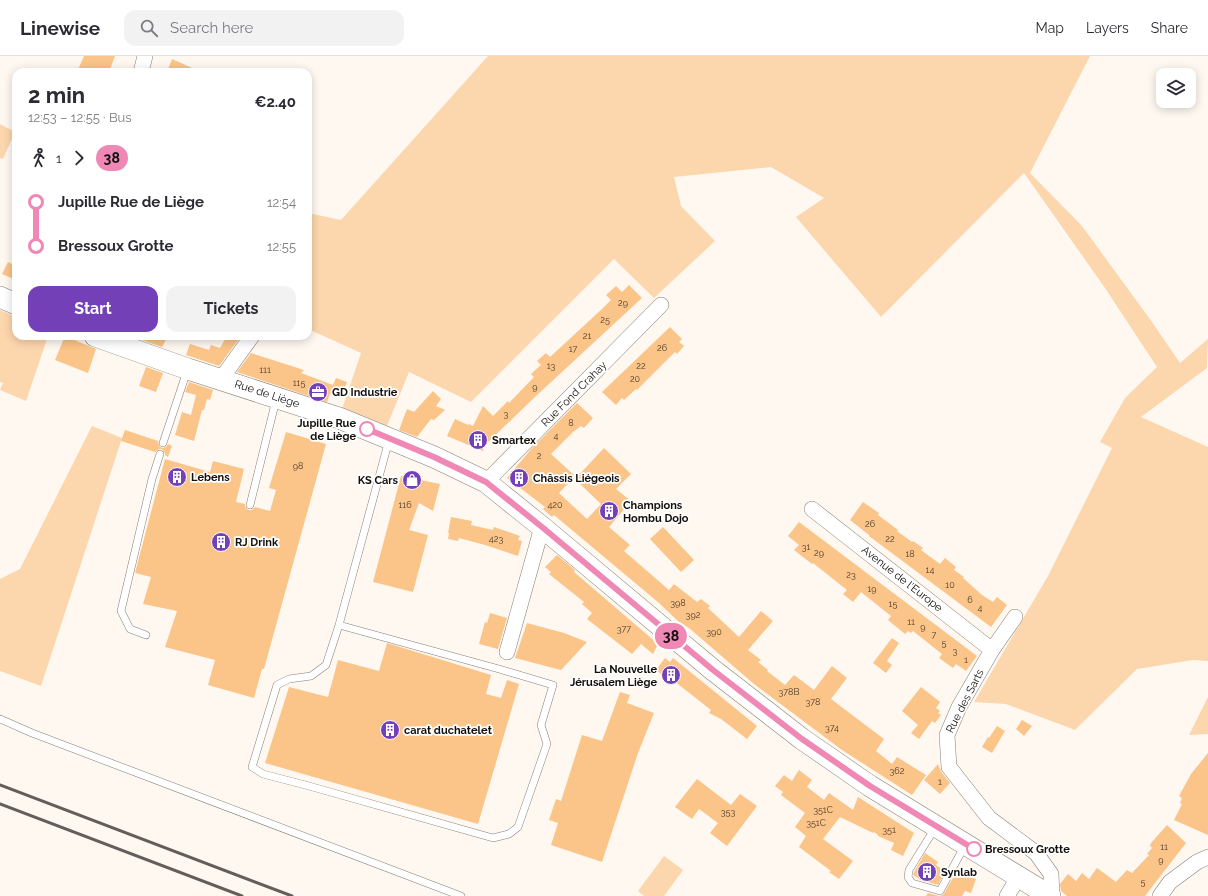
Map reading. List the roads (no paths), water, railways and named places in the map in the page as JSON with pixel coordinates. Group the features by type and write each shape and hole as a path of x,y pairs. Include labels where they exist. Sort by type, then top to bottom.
{"main road":[{"path":"0,297 12,302"},
{"name":"Rue de Liège","path":"106,340 188,369 339,418 437,458 486,482 713,670 802,739 870,786 1051,896"}],"street":[{"path":"142,68 145,56"},
{"name":"Rue Fond Crahay","path":"486,482 661,305"},
{"path":"221,379 249,340"},
{"name":"Avenue de l'Europe","path":"812,509 992,650"},
{"path":"506,652 542,527"},
{"name":"Rue des Sarts","path":"1015,617 992,650 959,708 947,735 949,767 989,818 1036,852 1051,874 1051,896"},
{"path":"1160,896 1170,882 1197,862 1208,857"},
{"path":"1007,896 1019,876"}],"lane":[{"path":"163,443 188,369"},
{"path":"250,505 277,398"},
{"path":"339,625 553,685 541,725 547,744 518,827 509,834 494,838 263,774 252,767 277,685 289,679 311,676 326,665 339,625 390,438"},
{"path":"146,635 130,629 121,611 152,479 160,454"},
{"path":"0,719 186,792 461,896"},
{"path":"936,826 909,870 908,877 912,883 940,891 966,845"}],"railway":[{"path":"0,785 292,896"},
{"path":"0,804 242,896"}],"place":[{"name":"GD Industrie","path":"318,392"},
{"name":"Jupille Rue de Liège","path":"367,429"},
{"name":"Smartex","path":"478,440"},
{"name":"Lebens","path":"177,477"},
{"name":"Châssis Liégeois","path":"519,478"},
{"name":"KS Cars","path":"412,480"},
{"name":"Champions Hombu Dojo","path":"609,511"},
{"name":"RJ Drink","path":"221,542"},
{"name":"La Nouvelle Jérusalem Liège","path":"671,675"},
{"name":"carat duchatelet","path":"390,730"},
{"name":"Bressoux Grotte","path":"974,849"},
{"name":"Synlab","path":"927,872"}]}
